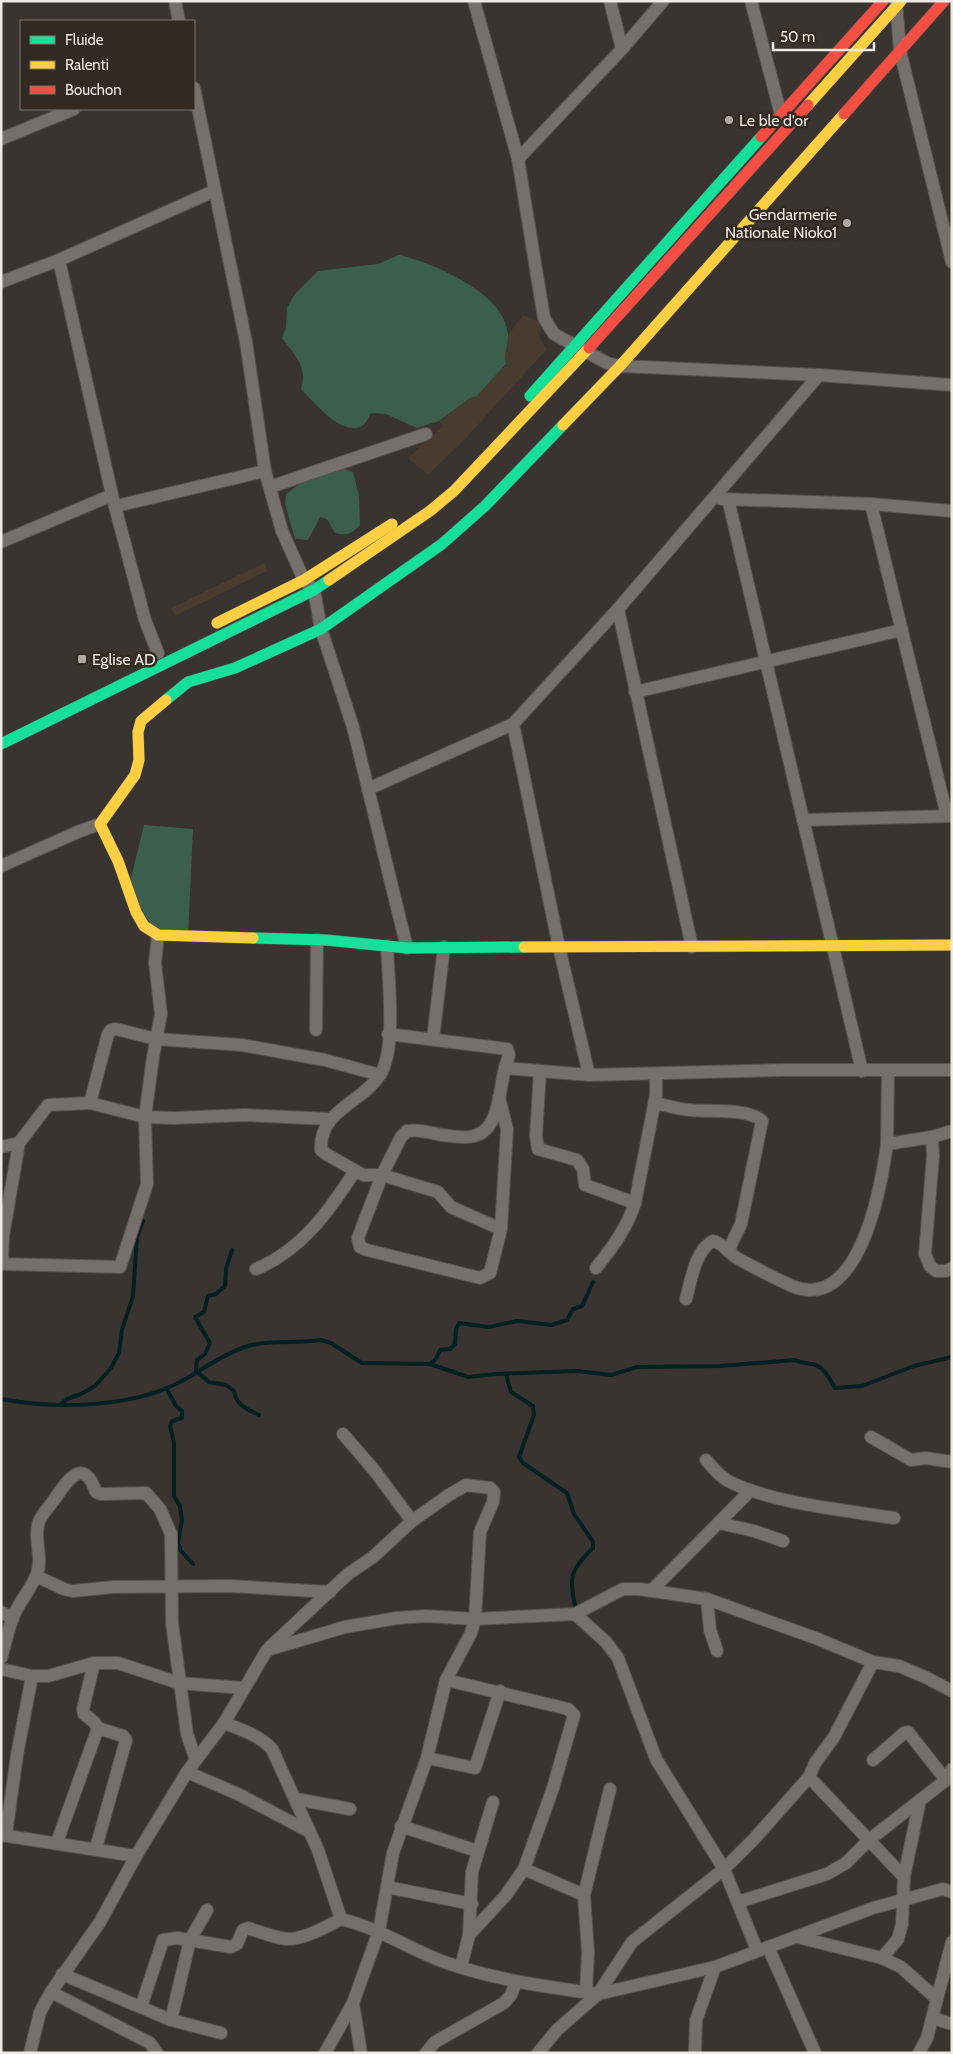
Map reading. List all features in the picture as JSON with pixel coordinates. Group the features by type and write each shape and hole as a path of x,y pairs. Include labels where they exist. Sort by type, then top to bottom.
{"street":[{"path":"174,1 179,20"},
{"path":"474,1 518,159 544,318 554,334 607,364 620,366 819,375 952,385"},
{"path":"610,1 622,49"},
{"path":"518,159 622,49 663,1"},
{"path":"751,1 781,115"},
{"path":"452,476 517,410 883,1"},
{"path":"1,866 80,830 100,824 136,775 139,760 138,732 141,721 188,682 235,668 321,629 442,544 471,518 620,366 944,1"},
{"path":"898,3 900,51 948,223 952,262"},
{"path":"1,744 314,590 404,530 454,491 586,352 898,3"},
{"path":"195,93 246,342 265,470 282,531 304,580 314,590 321,629 353,728 407,948"},
{"path":"1,139 72,110"},
{"path":"1,282 59,260 214,191"},
{"path":"59,260 114,500 145,620 158,653"},
{"path":"368,789 513,724 618,609 819,375"},
{"path":"270,487 426,434"},
{"path":"2,538 114,500 265,470"},
{"path":"209,627 304,580 394,522 438,489"},
{"path":"713,499 871,504 952,511"},
{"path":"728,499 862,1071"},
{"path":"803,820 949,816 871,504"},
{"path":"618,609 692,947"},
{"path":"635,692 766,664 902,630"},
{"path":"1,732 93,685"},
{"path":"513,724 559,947 589,1075"},
{"path":"100,824 118,861 136,912 144,926 158,935 318,940 407,948 952,945"},
{"path":"158,935 155,963 161,1014 145,1117 147,1184 120,1267 2,1264 5,1202 19,1143 48,1105 90,1103 145,1117 174,1118 245,1115 271,1118 330,1119"},
{"path":"316,1030 318,940"},
{"path":"387,946 391,998 386,1058 380,1075 363,1093 330,1119 321,1144 321,1150 363,1175 382,1175 438,1192 451,1207 502,1229"},
{"path":"433,1039 444,948"},
{"path":"90,1103 111,1030 156,1039 242,1045 325,1060 380,1075"},
{"path":"388,1034 507,1049 509,1055 491,1123 482,1132 473,1136 407,1131 401,1137 382,1175 358,1238 360,1247 480,1278 485,1277 494,1266 502,1229 507,1128 499,1098"},
{"path":"505,1068 589,1075 656,1075 755,1070 888,1072 952,1070"},
{"path":"540,1071 536,1136 538,1149 577,1160 583,1169 585,1185 635,1203"},
{"path":"686,1299 700,1255 708,1244 716,1241 736,1257 794,1286 811,1291 822,1289 835,1283 848,1270 863,1238 878,1195 887,1144 888,1072"},
{"path":"596,1268 614,1246 630,1219 635,1203 657,1085 656,1075"},
{"path":"654,1103 687,1110 740,1113 756,1116 762,1121 741,1224 728,1251"},
{"path":"887,1144 952,1131"},
{"path":"932,1136 933,1156 925,1254 930,1266 936,1271 952,1268"},
{"path":"1,1147 19,1143"},
{"path":"256,1269 303,1239 326,1215 355,1171"},
{"path":"342,1434 374,1470 412,1521"},
{"path":"871,1437 911,1460 926,1458 952,1462"},
{"path":"706,1460 725,1479 751,1490 775,1497 894,1518"},
{"path":"1,1658 7,1615 36,1576 40,1562 36,1534 38,1523 69,1478 78,1474 92,1480 98,1494 141,1492 151,1497 160,1509 171,1534 172,1623 187,1734 196,1760"},
{"path":"30,2053 40,2012 51,1992 100,1922 136,1856 187,1772 224,1723 267,1650 348,1574 373,1557 412,1521 466,1485 490,1488 494,1492 493,1502 480,1532 475,1619 471,1633 446,1680 427,1758 401,1826 379,1931 353,2003 325,2053"},
{"path":"651,1591 751,1490"},
{"path":"719,1522 783,1541"},
{"path":"36,1576 64,1589 73,1591 113,1587 173,1588 230,1586 330,1592"},
{"path":"267,1650 345,1627 397,1618 426,1616 475,1619 575,1614 623,1589 651,1591 707,1600 818,1639 874,1662 899,1666 952,1691"},
{"path":"707,1600 710,1630 717,1651"},
{"path":"575,1614 614,1650 656,1760 724,1869 738,1902 816,2053"},
{"path":"538,2053 592,1993 632,1942 724,1869 755,1838 809,1777 815,1763 834,1737 874,1662"},
{"path":"94,1663 83,1709 84,1714 98,1728 124,1736 126,1740 96,1848"},
{"path":"1,1669 32,1676 48,1676 94,1663 118,1663 179,1683 243,1688"},
{"path":"32,1676 4,1834 136,1856"},
{"path":"446,1680 500,1691 571,1710 574,1715 553,1788 524,1869 506,1895 469,1935"},
{"path":"427,1758 475,1768 500,1691"},
{"path":"224,1723 258,1738 272,1749 310,1832 336,1898 341,1919"},
{"path":"57,1842 98,1728"},
{"path":"738,1902 827,1874 846,1863 868,1840 920,1800 949,1774 908,1732 904,1733 873,1760"},
{"path":"187,1772 238,1794 310,1832"},
{"path":"809,1777 904,1877"},
{"path":"592,1993 584,1895 610,1789"},
{"path":"296,1799 350,1809"},
{"path":"882,1958 898,1939 902,1924 904,1877 920,1800"},
{"path":"462,1968 469,1935 472,1878 477,1851 493,1802"},
{"path":"401,1826 477,1851"},
{"path":"524,1869 584,1895"},
{"path":"387,1887 472,1904"},
{"path":"141,2007 163,1940 177,1938 231,1947 237,1944 243,1930 248,1928 285,1938 293,1938 328,1926 341,1919 379,1931 462,1968 516,1982 592,1993 715,1967 872,1908 943,1888 952,1892"},
{"path":"171,2020 190,1940 207,1910"},
{"path":"797,1937 882,1958 901,1967 937,1998"},
{"path":"919,2053 934,2018 937,1998 952,1942"},
{"path":"696,2053 694,2038 696,2020 715,1967"},
{"path":"62,1974 171,2020 221,2033"},
{"path":"426,2053 435,2042 504,2003 511,1995 516,1982"},
{"path":"51,1992 150,2043 157,2053"},
{"path":"353,2003 360,2053"},
{"path":"934,2018 952,2024"}],"shaded area":[{"path":"523,315 541,323 539,338 547,349 465,439 428,475 408,458 443,426 439,421 470,398 477,396 506,365 504,356 508,335"},
{"path":"264,563 267,571 175,616 171,608"}],"green space":[{"path":"399,255 448,273 481,293 494,305 504,319 508,334 505,356 506,364 477,396 470,398 439,421 417,428 386,414 371,413 362,426 346,427 329,416 301,389 303,374 299,362 282,338 286,327 287,308 295,294 318,271 378,264"},
{"path":"345,469 353,472 359,496 360,525 349,534 339,534 335,533 327,519 320,517 308,540 295,539 285,504 286,494 300,484 328,471"},
{"path":"144,825 193,829 188,936 158,935 128,890"}],"waterway":[{"path":"60,1405 67,1399 95,1386 111,1368 119,1353 122,1330 133,1296 137,1237 143,1221"},
{"path":"232,1250 226,1269 225,1286 216,1294 208,1296 204,1312 195,1317 210,1343 205,1354 197,1360 196,1371 209,1382 226,1385 234,1391 240,1404 259,1415"},
{"path":"430,1364 436,1359 440,1350 450,1349 455,1344 456,1329 459,1323 489,1327 517,1321 552,1325 567,1320 573,1309 582,1306 593,1282"},
{"path":"1,1399 67,1405 114,1402 158,1391 178,1383 236,1350 273,1342 321,1340 331,1343 362,1363 430,1364 468,1377 495,1374 578,1371 611,1375 637,1367 720,1366 795,1360 816,1365 822,1369 835,1388 862,1386 914,1366 952,1357"},
{"path":"506,1374 511,1392 533,1406 534,1415 519,1457 523,1463 567,1493 574,1514 593,1542 593,1548 580,1562 573,1575 572,1589 576,1609"},
{"path":"166,1388 176,1406 182,1411 182,1418 172,1421 170,1426 174,1442 174,1496 180,1506 182,1520 178,1543 181,1551 193,1564"}],"traffic: fast":[{"path":"530,396 761,137"},
{"path":"166,700 188,682 235,668 321,629 442,544 485,506 563,425"},
{"path":"1,744 314,590 329,580"},
{"path":"253,938 326,940 407,948 524,947"}],"traffic: slow":[{"path":"808,105 901,1"},
{"path":"563,425 620,366 844,114"},
{"path":"329,580 430,511 454,491 589,348"},
{"path":"217,623 304,580 392,524"},
{"path":"166,700 141,721 138,732 139,760 135,775 100,824 118,861 136,912 144,926 158,935 253,938"},
{"path":"524,947 952,945"}],"traffic: jam":[{"path":"761,137 883,1"},
{"path":"844,114 944,1"},
{"path":"589,348 808,105"}],"place":[{"name":"Le ble d'or","path":"729,120"},
{"name":"Gendarmerie Nationale Nioko1","path":"847,223"},
{"name":"Eglise AD","path":"82,659"}]}
